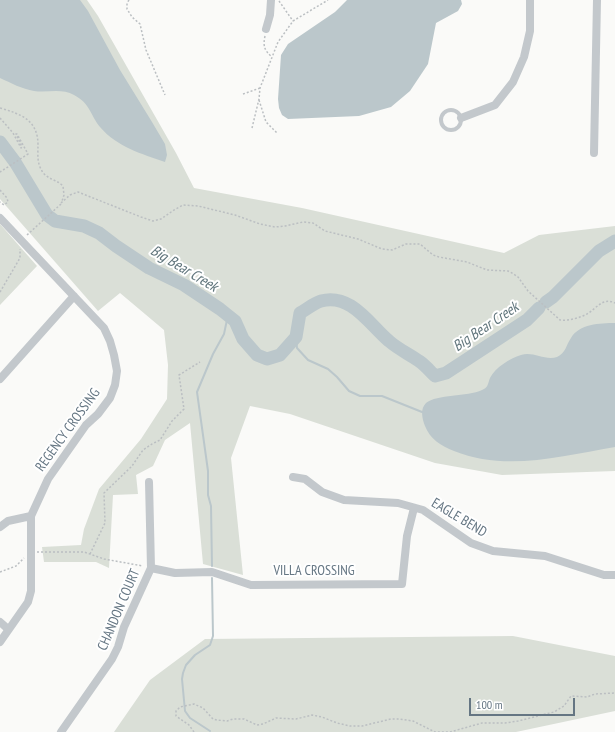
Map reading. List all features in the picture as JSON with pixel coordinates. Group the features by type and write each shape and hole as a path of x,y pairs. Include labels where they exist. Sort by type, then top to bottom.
{"street":[{"path":"266,29 270,15 271,0"},
{"path":"461,118 495,105 514,82 524,57 530,31 530,0"},
{"path":"594,153 597,0"},
{"name":"REGENCY CROSSING","path":"0,218 104,328 110,341 117,371 115,385 110,398 98,414 86,424 48,478 30,516 30,596 28,602 0,642"},
{"path":"0,378 74,296"},
{"name":"EAGLE BEND","path":"293,477 305,478 322,492 344,500 398,503 423,510 471,543 493,551 545,556 604,576 615,575"},
{"name":"CHANDON COURT","path":"61,732 112,659 118,647 124,627 151,568 149,482"},
{"name":"VILLA CROSSING","path":"151,568 175,573 212,572 251,585 402,584 407,536 414,508"},
{"path":"0,526 8,521 30,516"},
{"path":"0,622 8,629"}],"lane":[{"path":"448,111 454,111 461,118 458,127 452,130 444,128 442,122 443,115 448,111"}],"path":[{"path":"278,0 292,20"},
{"path":"252,128 260,88 278,42 292,20 328,0"},
{"path":"128,1 127,9 132,17 140,24 146,50 165,95"},
{"path":"266,29 263,45 266,52 272,57"},
{"path":"243,94 260,88"},
{"path":"259,99 266,122 277,133"},
{"path":"0,108 23,115 34,126 38,137 38,161 40,167 46,176 63,186 64,194 61,203"},
{"path":"0,118 13,132 20,148 22,147 16,134 18,134 28,154 0,172"},
{"path":"0,190 7,198 8,202 4,205 0,202"},
{"path":"0,292 20,258 22,242 54,209 70,195 78,192 153,221 161,219 179,207 193,205 220,211 260,224 275,227 303,222 312,223 324,231 358,239 382,249 392,250 406,244 420,244 433,255 439,257 467,262 487,270 508,271 512,273 518,277 528,290 560,320 580,317 589,313 602,302 607,300 615,303"},
{"path":"90,554 106,523 104,493 132,466 143,450 160,440 172,421 184,409 179,375 200,362"},
{"path":"0,572 16,566 31,552 84,552 104,559 151,568"},
{"path":"194,732 189,725 176,716 176,711 180,707 190,705 199,706 206,710 213,719 227,721 233,719 244,719 257,725 276,718 296,719 312,715 350,726 369,724 391,719 406,720 435,732 443,732 482,723 505,723 554,712 564,706 571,696 587,697 595,694 615,693"}],"shaded area":[{"path":"0,0 87,0 98,16 176,153 194,188 302,208 504,253 539,235 615,226 615,471 502,475 435,463 290,414 250,406 231,458 243,575 203,564 190,423 165,440 153,466 136,475 138,494 113,495 109,568 96,562 44,562 42,547 81,545 84,529 99,489 141,439 167,399 168,365 164,330 120,293 98,311 0,199"},
{"path":"0,0 80,0 88,11 120,70 165,144 167,155 165,162 130,149 114,140 100,127 87,106 80,98 65,92 30,90 0,78"},
{"path":"347,0 461,0 462,4 458,11 436,23 428,64 410,91 391,107 359,116 288,119 282,115 279,108 278,99 281,55 288,44 335,12"},
{"path":"0,224 37,266 0,305"},
{"path":"603,323 615,323 615,447 554,458 513,461 493,460 473,457 449,449 436,442 427,431 423,420 422,411 424,405 431,400 468,394 482,390 487,387 492,374 512,358 526,354 548,358 557,357 566,349 575,333 584,327"},
{"path":"513,636 615,656 615,711 516,732 114,732 150,680 205,639"}],"waterway":[{"name":"Big Bear Creek","path":"0,142 15,162 47,215 55,221 84,226 99,233 149,268 184,285 235,321 243,339 257,355 267,359 280,355 296,337 300,313 318,302 332,300 341,301 359,312 396,347 421,363 435,376 446,373 527,320 539,308"},
{"name":"Big Bear Creek","path":"546,302 553,297 599,251 615,241"},
{"path":"212,566 211,506 208,495 208,471 197,392 213,354 224,334 228,315"},
{"path":"296,337 297,348 308,360 328,369 349,391 360,396 382,396 425,412"},
{"path":"210,731 190,718 185,711 182,679 186,665 195,655 210,645 213,636 212,578"}]}
